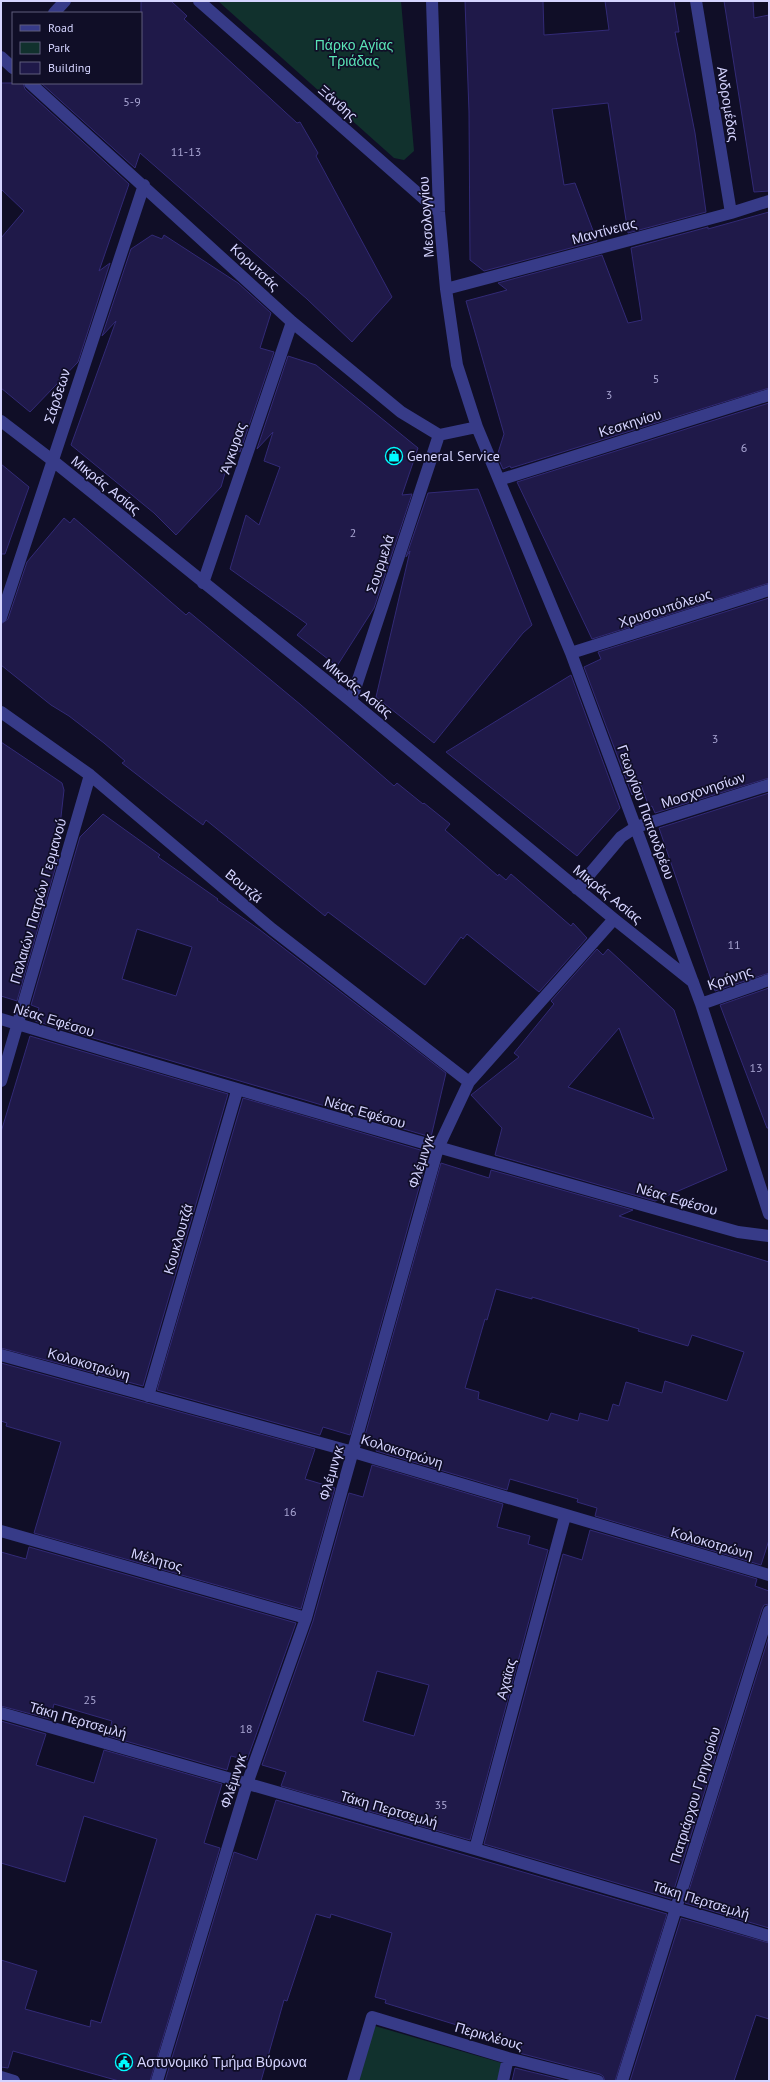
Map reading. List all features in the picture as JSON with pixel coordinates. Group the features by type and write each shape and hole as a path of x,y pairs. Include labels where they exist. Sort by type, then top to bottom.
{"street":[{"path":"55,12 65,1"},
{"name":"Ξάνθης","path":"199,1 439,212"},
{"name":"Μεσολογγίου","path":"432,1 439,212 446,289 457,365 477,427"},
{"name":"Ανδρομέδας","path":"696,1 731,213"},
{"name":"Κορυτσάς","path":"31,84 144,185 292,322 401,412 439,435"},
{"name":"Σάρδεων","path":"1,617 144,185"},
{"name":"Μαντίνειας","path":"446,289 731,213 769,201"},
{"name":"Άγκυρας","path":"203,584 292,322"},
{"name":"Κεσκηνίου","path":"499,480 769,395"},
{"name":"Μικράς Ασίας","path":"1,421 52,460 203,584 351,702 576,888 693,982"},
{"path":"439,435 477,427"},
{"name":"Γεωργίου Παπανδρέου","path":"477,427 571,653 636,828 701,1004 769,1214"},
{"name":"Σουρμελά","path":"351,702 439,435"},
{"name":"Χρυσουπόλεως","path":"571,653 769,590"},
{"name":"Βουτζά","path":"1,712 90,775 272,929 469,1082"},
{"name":"Παλαιών Πατρών Γερμανού","path":"1,1081 90,775"},
{"name":"Μοσχονησίων","path":"576,888 621,837 636,828 769,785"},
{"name":"Φλέμινγκ","path":"157,2081 247,1784 306,1618 438,1148 469,1082 614,919"},
{"name":"Κρήνης","path":"701,1004 769,980"},
{"name":"Νέας Εφέσου","path":"1,1019 237,1091 438,1148 738,1232 769,1236"},
{"name":"Κουκλουτζά","path":"148,1396 237,1091"},
{"name":"Κολοκοτρώνη","path":"1,1355 353,1452 565,1516 769,1575"},
{"name":"Αχαϊας","path":"475,1849 565,1516"},
{"name":"Μέλητος","path":"1,1531 306,1618"},
{"name":"Πατριάρχου Γρηγορίου","path":"622,2081 769,1611"},
{"name":"Τάκη Περτσεμλή","path":"1,1713 475,1849 769,1936"},
{"name":"Περικλέους","path":"353,2081 372,2017 508,2058 598,2081"},
{"path":"503,2081 508,2058"},
{"path":"1,2077 14,2081"}],"green space":[{"name":"Πάρκο Αγίας Τριάδας","path":"218,1 401,1 414,151 404,160 394,158"},
{"path":"375,2026 502,2063 497,2081 358,2081"}],"building":[{"path":"141,1 171,1 187,16 184,19 297,123 300,122 318,153 316,156 392,297 352,342 307,299 140,153 135,168 42,84 142,84"},
{"path":"465,1 543,1 544,35 609,30 605,1 674,1 679,32 675,32 695,133 706,212 628,233 608,103 552,109 564,185 575,183 597,241 484,271 470,260 469,112"},
{"path":"724,1 753,1 754,18 769,15 769,191 754,192"},
{"path":"1,83 23,84 25,89 129,184 99,271 110,263 78,362 30,412 1,388 1,238 24,211 1,189"},
{"path":"769,212 769,388 511,468 510,466 503,469 497,456 504,434 466,301 507,290 498,283 602,255 628,323 642,320 631,248"},
{"path":"152,235 162,239 164,235 238,283 271,313 260,348 274,352 240,452 232,449 221,487 176,535 154,513 71,445 116,321 102,336 131,249"},
{"path":"288,356 316,365 418,448 402,495 412,494 374,608 337,666 297,635 307,624 230,569 246,515 259,525 280,467 264,461 273,432 257,449"},
{"path":"769,403 769,583 592,639 517,482"},
{"path":"1,464 29,487 5,554 1,554"},
{"path":"478,489 532,625 523,633 434,743 376,697 410,551 406,557 428,493"},
{"path":"64,518 70,523 74,518 186,615 189,612 301,705 394,786 397,783 450,824 445,830 498,876 499,874 506,880 511,874 571,926 573,923 587,938 539,992 467,934 463,939 461,937 425,985 328,912 325,916 206,820 203,825 175,804 122,763 125,761 104,743 69,716 51,705 1,665 1,624 8,619 27,562"},
{"path":"769,598 769,778 655,813 652,806 649,807 641,785 632,795 584,667 601,659 598,652"},
{"path":"571,675 620,808 577,856 446,752"},
{"path":"1,742 62,783 64,790 56,861 58,859 17,1001 1,996"},
{"path":"769,793 769,973 715,991 659,828"},
{"path":"103,814 160,855 158,857 260,930 446,1073 431,1137 35,1021 39,1008 31,1005 80,837","holes":["137,929 192,947 176,996 122,979"]},
{"path":"597,949 603,955 608,949 674,1010 727,1170 655,1201 495,1155 502,1128 471,1095 519,1057 514,1053 554,1004 551,1001","holes":["619,1028 654,1119 568,1087"]},
{"path":"769,988 769,1128 767,1128 720,1005"},
{"path":"30,1036 228,1094 143,1386 1,1348 1,1132"},
{"path":"243,1098 427,1152 427,1159 350,1435 323,1427 320,1435 157,1390"},
{"path":"441,1163 489,1178 491,1170 633,1210 619,1216 769,1262 769,1540 761,1565 595,1516 597,1508 577,1502 578,1499 510,1479 507,1490 376,1451 378,1443 364,1439","holes":["496,1289 532,1299 532,1297 639,1329 638,1331 688,1346 692,1335 744,1352 727,1401 665,1381 662,1393 626,1382 619,1406 613,1404 608,1421 580,1413 578,1421 551,1413 548,1421 478,1399 479,1392 465,1388 485,1319 487,1320"]},
{"path":"1,1363 315,1449 305,1479 335,1488 301,1609 34,1533 61,1442 6,1426 7,1423 1,1421"},
{"path":"372,1465 503,1504 497,1527 530,1536 528,1544 548,1550 470,1840 281,1786 286,1772 262,1765 313,1621 349,1493 363,1497","holes":["377,1671 429,1685 414,1736 363,1721"]},
{"path":"590,1530 757,1579 755,1586 769,1591 769,1604 764,1605 762,1609 671,1899 484,1844 563,1554 582,1560"},
{"path":"29,1547 296,1623 247,1760 231,1756 227,1770 108,1736 112,1721 54,1704 50,1719 1,1706 1,1552 26,1559"},
{"path":"769,1636 769,1928 685,1903"},
{"path":"1,1721 46,1734 36,1765 94,1783 104,1750 222,1784 204,1843 220,1848 150,2081 119,2081 13,2051 8,2068 1,2067 1,1960 37,1971 25,2009 90,2027 91,2020 101,2023 157,1839 84,1816 65,1882 1,1863"},
{"path":"276,1800 667,1914 615,2081 605,2081 603,2076 600,2074 519,2053 522,2045 385,2003 386,2000 375,1997 392,1933 331,1914 330,1918 316,1914 287,2001 284,2000 261,2081 165,2081 234,1852 257,1860"},
{"path":"681,1918 769,1943 769,2019 756,2015 734,2081 630,2081"},
{"path":"515,2068 568,2081 512,2081"}],"place":[{"name":"General Service","path":"394,456"},
{"name":"Αστυνομικό Τμήμα Βύρωνα","path":"124,2062"}]}
